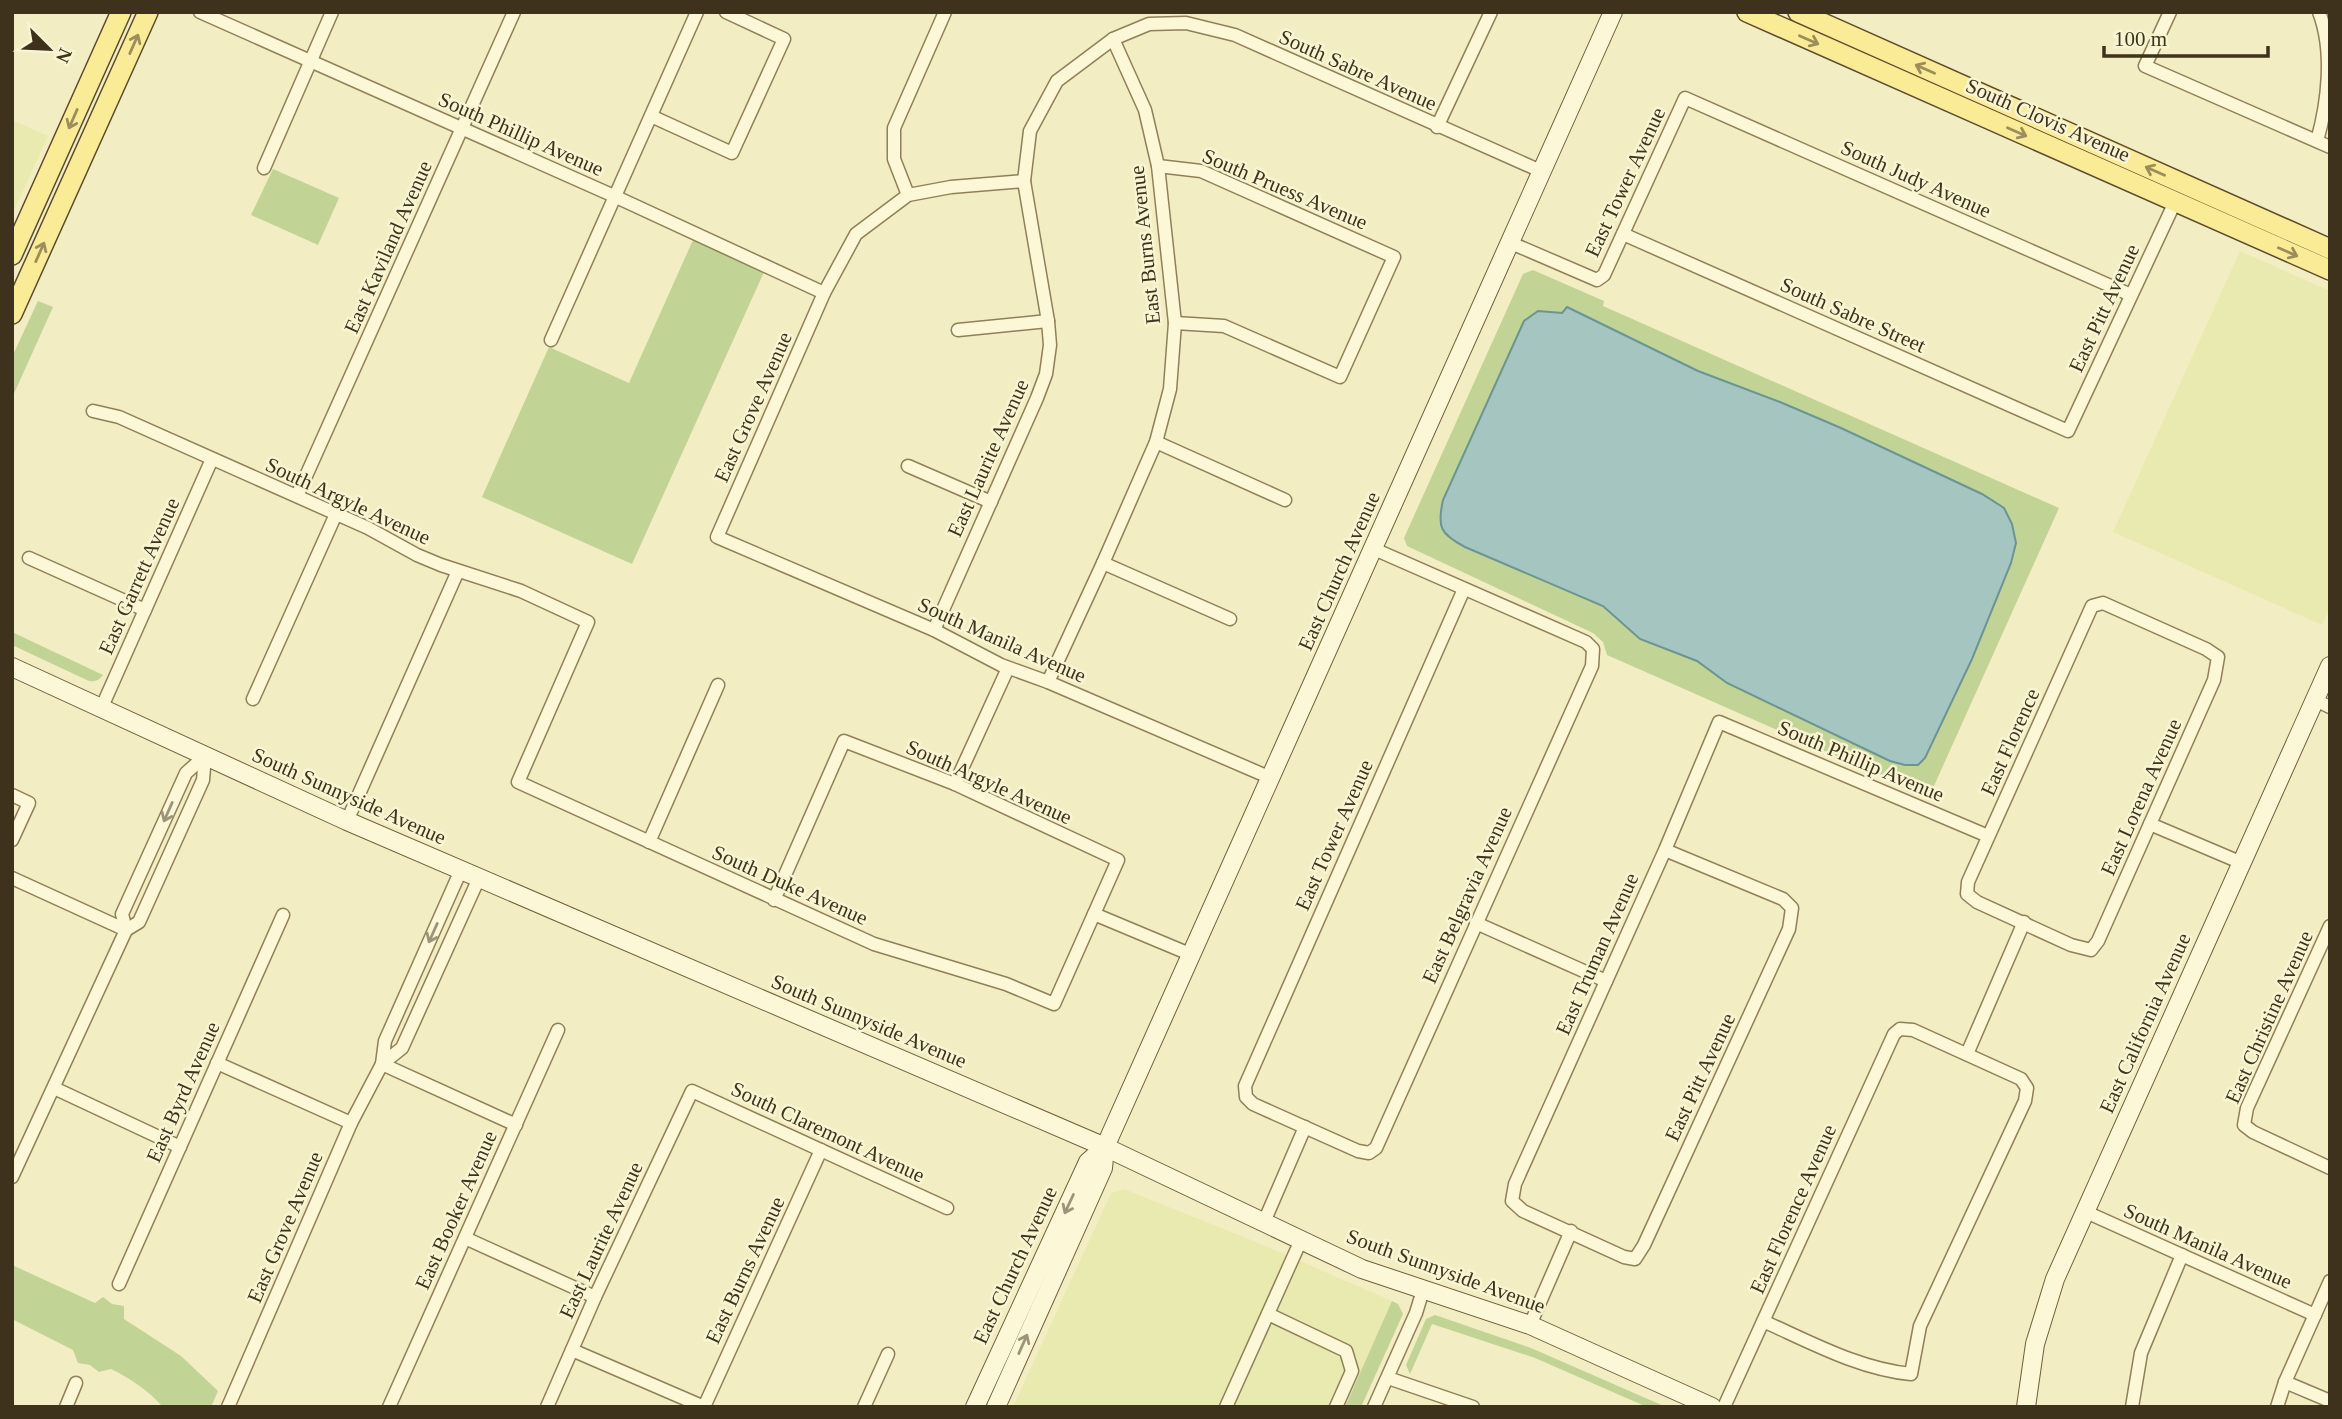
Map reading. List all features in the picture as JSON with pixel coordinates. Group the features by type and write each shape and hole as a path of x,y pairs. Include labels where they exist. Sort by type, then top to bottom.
{"main road":[{"path":"12,255 121,12"},
{"path":"12,314 148,12"},
{"name":"South Clovis Avenue","path":"1747,12 2330,270"},
{"name":"South Clovis Avenue","path":"1798,12 2330,249"},
{"path":"2175,202 2186,195 2252,222 2282,228"}],"street":[{"name":"South Phillip Avenue","path":"200,12 614,196 824,293"},
{"path":"264,167 332,12"},
{"name":"East Kaviland Avenue","path":"297,496 514,12"},
{"path":"551,340 697,12"},
{"path":"651,116 732,153 784,39 726,12"},
{"path":"908,195 894,159 894,128 944,12"},
{"path":"1437,127 1491,12"},
{"name":"East Church Avenue","path":"996,1407 1103,1168 1105,1147 1614,12"},
{"path":"2170,12 2146,66 2330,147"},
{"path":"2316,141 2326,91 2327,52 2319,12"},
{"name":"South Sabre Avenue","path":"1113,39 1149,24 1187,18 1236,35 1437,127 1543,172"},
{"name":"East Burns Avenue","path":"1048,682 1156,442 1170,389 1175,323 1158,166 1145,110 1113,39"},
{"name":"East Laurite Avenue","path":"934,630 1046,374 1050,345 1048,321 1024,181 1030,131 1057,81 1113,39"},
{"name":"East Tower Avenue","path":"1511,243 1597,280 1604,275 1685,99"},
{"name":"South Judy Avenue","path":"1685,99 2132,295"},
{"name":"South Pruess Avenue","path":"1158,166 1201,171 1394,257 1339,377 1224,326 1175,323"},
{"path":"824,293 856,234 908,195 951,187 1024,181"},
{"name":"East Pitt Avenue","path":"2068,431 2175,202"},
{"name":"South Sabre Street","path":"1623,234 2068,431"},
{"name":"East Grove Avenue","path":"717,537 824,293"},
{"path":"958,330 1048,321"},
{"name":"South Argyle Avenue","path":"93,411 120,417 368,528 417,555 521,591 588,622 518,782"},
{"path":"1156,442 1285,500"},
{"name":"East Garrett Avenue","path":"101,709 212,459"},
{"path":"908,466 991,502"},
{"path":"253,699 336,514"},
{"name":"South Manila Avenue","path":"717,537 934,630 1008,668 1048,682 1271,778"},
{"path":"1374,549 1464,589"},
{"path":"29,558 145,610"},
{"path":"1103,563 1230,618"},
{"path":"346,821 458,571"},
{"name":"East Tower Avenue","path":"1305,1127 1253,1104 1246,1097 1245,1086 1464,589"},
{"name":"East Belgravia Avenue","path":"1305,1127 1358,1150 1369,1153 1376,1148 1592,666 1593,649 1586,642 1464,589"},
{"name":"East Lorena Avenue","path":"2024,922 2071,945 2091,950 2098,941 2214,680 2217,657 2206,649 2103,603 2092,606"},
{"name":"East Florence","path":"2024,922 1977,902 1967,894 1968,882 2092,606"},
{"name":"East California Avenue","path":"2026,1407 2035,1344 2055,1279 2242,863 2323,703 2330,666"},
{"name":"South Sunnyside Avenue","path":"12,667 346,821 1105,1147 1362,1269 1530,1325 1712,1407"},
{"path":"955,784 1008,668"},
{"path":"649,842 718,685"},
{"name":"South Phillip Avenue","path":"1719,722 1989,836"},
{"name":"East Truman Avenue","path":"1571,1231 1523,1211 1512,1201 1515,1184 1665,850 1719,722"},
{"name":"South Argyle Avenue","path":"774,900 844,741 955,784 1118,860 1094,914"},
{"path":"126,930 122,915 186,773 205,756"},
{"path":"12,1177 126,930 139,922 203,780 205,756"},
{"name":"South Duke Avenue","path":"518,782 874,944 1006,984 1054,1003 1094,914"},
{"path":"12,795 29,803 12,840"},
{"path":"2150,824 2242,863"},
{"name":"East Pitt Avenue","path":"1571,1231 1624,1257 1635,1259 1644,1245 1789,929 1792,908 1783,899 1665,850"},
{"name":"East Grove Avenue","path":"228,1407 351,1123 382,1064 385,1041 461,870"},
{"path":"12,878 126,930"},
{"name":"East Grove Avenue","path":"382,1064 402,1048 479,878"},
{"path":"1094,914 1192,956"},
{"name":"East Byrd Avenue","path":"119,1284 283,915"},
{"path":"1763,1321 1841,1356 1887,1372 1911,1374 1920,1326 2025,1101 2027,1087 2021,1079 1967,1054 2024,922"},
{"path":"1476,923 1606,981"},
{"name":"East Christine Avenue","path":"2330,926 2247,1108 2244,1125 2253,1132 2330,1168"},
{"name":"East Florence Avenue","path":"1724,1407 1894,1034 1900,1029 1913,1030 1967,1054"},
{"name":"East Booker Avenue","path":"389,1407 558,1030"},
{"path":"217,1063 351,1123"},
{"path":"382,1064 516,1125"},
{"path":"54,1088 180,1147"},
{"name":"East Laurite Avenue","path":"547,1407 595,1297 692,1091"},
{"name":"South Claremont Avenue","path":"692,1091 947,1208"},
{"path":"1264,1222 1305,1127"},
{"name":"East Church Avenue","path":"975,1407 1088,1162 1105,1147"},
{"name":"East Burns Avenue","path":"704,1407 821,1150"},
{"name":"South Manila Avenue","path":"2086,1212 2315,1315"},
{"path":"1530,1325 1571,1231"},
{"path":"464,1238 595,1297"},
{"path":"1226,1407 1301,1240"},
{"path":"2132,1407 2141,1353 2182,1255"},
{"path":"2277,1407 2285,1382 2330,1281"},
{"path":"1374,1407 1423,1290"},
{"path":"1268,1314 1346,1351 1352,1371 1336,1407"},
{"path":"572,1350 704,1407"},
{"path":"864,1407 888,1354"},
{"path":"1388,1378 1473,1407"},
{"path":"2285,1382 2330,1401"},
{"path":"66,1407 76,1383"}],"green space":[{"path":"12,120 48,136 12,215"},
{"path":"273,169 339,198 318,245 251,215"},
{"path":"693,240 764,272 632,564 482,497 549,347 629,383"},
{"path":"2240,251 2330,291 2330,608 2322,625 2113,532"},
{"path":"1533,270 1604,301 1603,306 2059,508 1929,797 1607,655 1603,642 1593,633 1407,546 1404,538 1523,274"},
{"path":"38,301 53,307 12,398 12,357"},
{"path":"12,632 103,675 97,680 89,681 12,645"},
{"path":"1124,1189 1392,1301 1345,1407 1013,1407 1111,1193"},
{"path":"12,1265 95,1303 103,1297 112,1304 124,1306 124,1319 181,1356 218,1391 211,1407 163,1407 145,1390 125,1377 111,1369 99,1372 90,1365 78,1363 73,1350 12,1319"},
{"path":"1392,1301 1398,1304 1403,1314 1361,1407 1345,1407"},
{"path":"1435,1315 1531,1348 1666,1407 1647,1407 1535,1358 1432,1324 1410,1374 1406,1365 1426,1319"}],"water":[{"path":"1567,307 1698,371 1841,428 1982,494 2004,508 2012,524 2016,543 2011,563 1972,659 1925,758 1918,765 1890,761 1727,683 1697,661 1640,639 1603,606 1465,547 1445,534 1440,517 1443,500 1524,321 1538,311 1562,313"}]}
